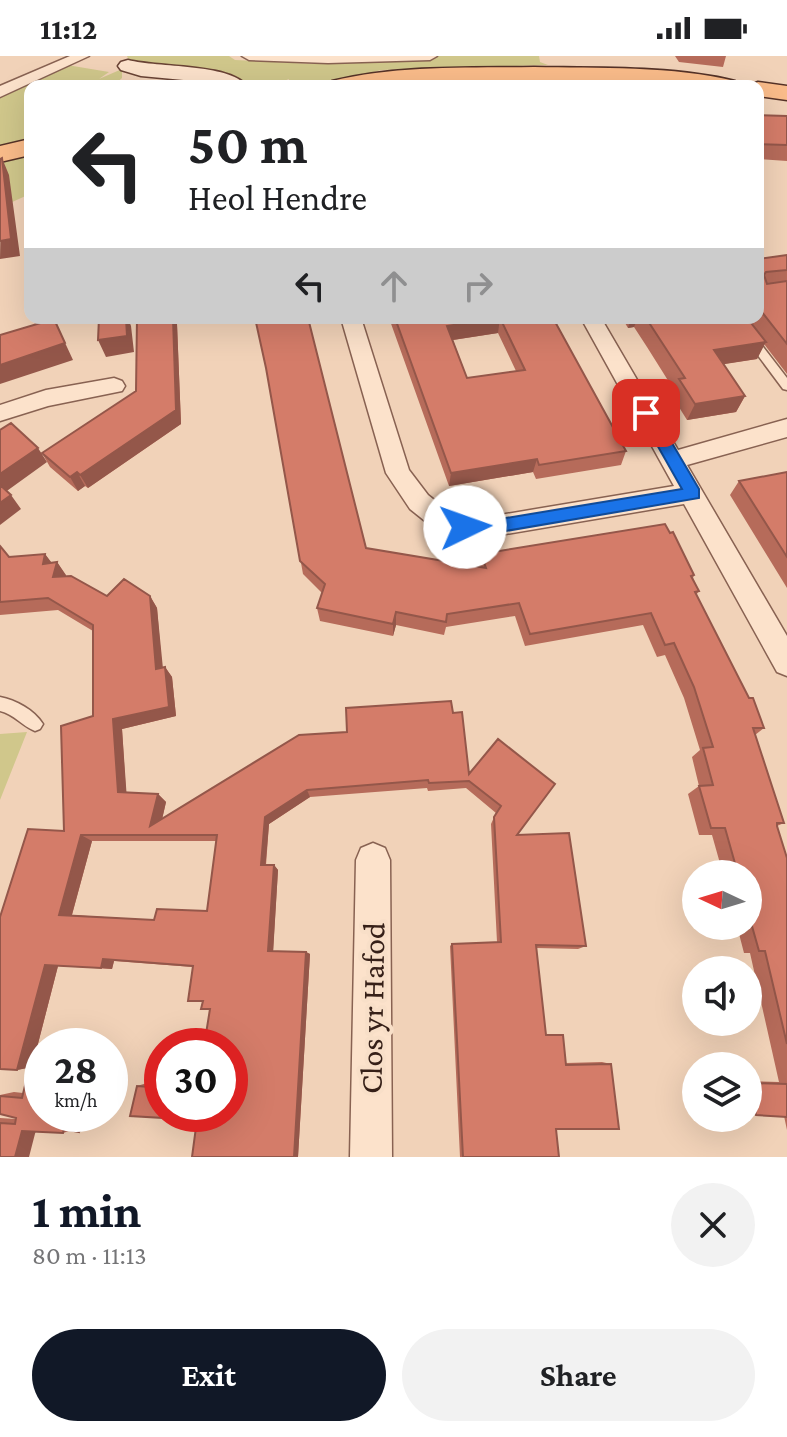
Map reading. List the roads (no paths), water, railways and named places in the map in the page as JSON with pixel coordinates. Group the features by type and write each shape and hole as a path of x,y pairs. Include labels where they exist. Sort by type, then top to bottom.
{"main road":[{"path":"393,80 523,72 668,80"},
{"path":"764,90 787,93"},
{"path":"0,154 24,148"}],"street":[{"path":"27,80 82,56"},
{"path":"249,56 328,59 430,56"},
{"path":"124,69 224,80"},
{"path":"0,92 24,81"},
{"path":"353,324 398,473 419,502 439,518 465,527 500,525 693,493"},
{"path":"595,324 787,663"},
{"path":"0,413 46,398 114,386"},
{"path":"674,460 787,428"},
{"name":"Clos yr Hafod","path":"371,1157 373,860"}],"lane":[{"path":"740,324 787,386"},
{"path":"0,704 11,706 35,724"}]}
